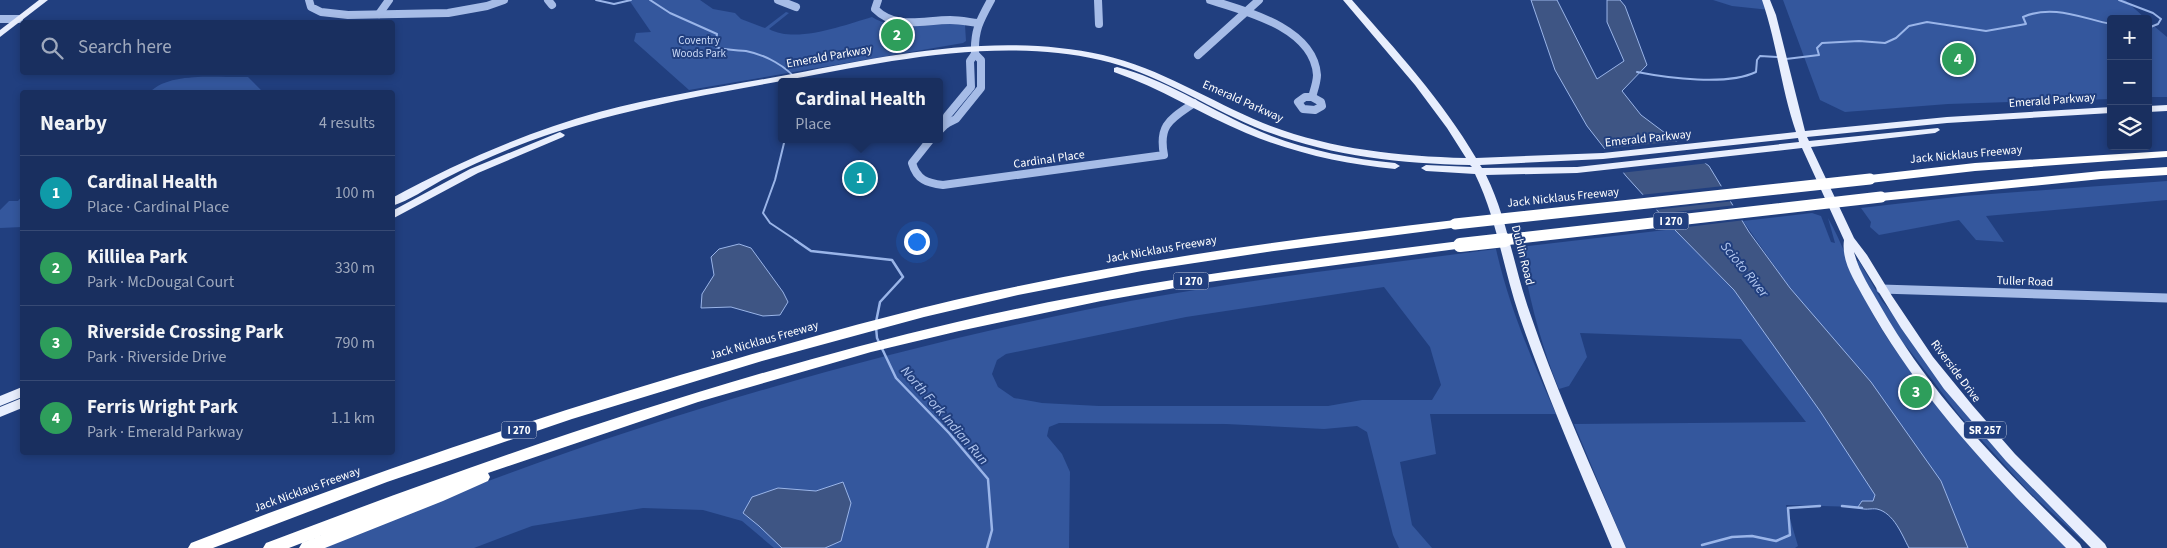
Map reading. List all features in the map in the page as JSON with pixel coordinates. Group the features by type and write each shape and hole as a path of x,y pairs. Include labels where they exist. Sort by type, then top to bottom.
{"highway":[{"name":"Jack Nicklaus Freeway","path":"196,548 301,507 581,409 840,333 1031,288 1238,251 1455,224 1870,178 1995,166 2167,154"},
{"name":"I 270","path":"271,548 410,494 548,446 776,373 926,334 1107,296 1233,274 1460,245 1881,197 2102,175 2167,171"},
{"path":"307,548 438,496 548,446"}],"main road":[{"path":"0,34 44,0"},
{"name":"Dublin Road","path":"1347,0 1406,66 1460,139 1476,166 1501,222 1518,294 1532,337 1619,548"},
{"name":"Riverside Drive","path":"1766,0 1776,24 1783,68 1802,134 1849,240 1859,249 1881,289 1925,355 1967,409 2037,486 2100,548"},
{"name":"Emerald Parkway","path":"975,50 1006,46 1042,48 1110,60 1154,75 1264,127 1339,149 1395,158 1476,166"},
{"name":"Emerald Parkway","path":"807,78 935,50 1022,53 1084,61 1130,74 1273,140 1340,158 1390,165 1604,168 1938,129 2107,117"},
{"name":"Emerald Parkway","path":"813,78 820,75"},
{"name":"Emerald Parkway","path":"395,201 462,166 534,136 576,122 653,102 776,85"},
{"name":"Emerald Parkway","path":"395,214 474,171 525,148 574,130 671,106 776,85"},
{"path":"2152,109 2167,108"},
{"name":"Emerald Parkway","path":"1521,167 1802,134 1931,122 2107,110"},
{"path":"2152,116 2167,115"},
{"name":"Riverside Drive","path":"1849,240 1847,250 1868,296 1889,332 1920,378 1995,467 2075,548"},
{"path":"0,401 20,393"},
{"path":"0,412 20,404"}],"street":[{"path":"309,0 311,7 321,12 348,14 448,13 487,6 504,0"},
{"path":"379,14 389,0"},
{"path":"778,0 796,7"},
{"path":"878,0 875,9 881,17 895,22 950,20 978,23"},
{"path":"943,127 956,119 981,88 981,60 975,50 974,38 978,23 991,0"},
{"path":"1098,0 1099,24"},
{"path":"1210,0 1281,26 1300,41 1312,57 1318,73 1318,85 1312,97"},
{"path":"1198,56 1259,0"},
{"path":"0,19 20,19"},
{"path":"946,124 947,116 971,87 970,61 975,50"},
{"name":"Cardinal Place","path":"927,143 912,162 915,173 921,180 931,184 943,185 1164,155 1160,134 1165,124 1194,104"},
{"name":"Tuller Road","path":"1881,289 2167,298"}],"green space":[{"name":"Coventry Woods Park","path":"629,0 700,0 713,9 735,13 741,19 765,28 786,12 789,13 769,29 793,35 820,32 872,17 894,25 965,25 966,41 689,90 634,41 636,33 651,32"},
{"path":"1713,0 1766,0 1770,10 1732,6"},
{"path":"1783,0 2125,0 2142,15 2107,15 2107,99 1948,104 1845,112 1820,100"},
{"path":"2152,24 2167,37 2167,97 2152,97"},
{"path":"248,77 261,90 153,90 159,85 183,78"},
{"path":"2167,181 2167,200 1986,216 2004,242 1976,240 1959,220 1879,235 1870,227 1871,222 1861,208 1964,196"},
{"path":"20,198 20,227 0,228 0,210 9,201 18,201"},
{"path":"1812,213 1821,216 1831,242 1835,243 1828,218 1873,315 1901,358 1923,387 1994,469 2069,548 1968,548 1941,481 1790,288 1743,221"},
{"path":"1674,229 1734,290 1820,411 1876,495 1873,501 1862,502 1858,507 1786,505 1798,546 1795,548 1626,548 1574,424 1806,422 1741,339 1580,333 1587,357 1569,386 1559,389 1552,372 1536,319 1520,247"},
{"path":"1496,249 1514,312 1556,414 1430,414 1436,454 1400,462 1412,525 1432,548 1399,548 1393,535 1367,432 1357,426 1324,429 1226,424 1059,423 1049,427 1047,436 1062,454 1070,472 1069,548 774,548 742,521 703,510 643,508 532,526 474,548 322,548 464,490 616,436 771,388 927,346 1085,310 1187,291","holes":["1384,287 1430,347 1441,385 1432,400 1362,400 1328,406 1099,406 1042,403 1014,398 998,387 992,374 997,360 1006,354 1186,317"]},
{"path":"1857,261 1859,261 1882,301 2085,538 2081,539 2030,493 1959,415 1899,339 1864,280"}],"water":[{"name":"Scioto River","path":"1531,0 1557,0 1597,79 1624,61 1607,22 1607,0 1620,0 1625,6 1647,65 1622,91 1641,115 1709,166 1749,232 1790,288 1871,382 1941,481 1968,548 1909,548 1897,525 1888,515 1877,509 1858,507 1862,501 1873,501 1875,495 1820,411 1734,290 1674,229 1626,176 1587,126 1555,70"},
{"path":"739,244 751,248 783,292 788,302 780,315 763,316 731,307 701,308 702,294 714,275 711,257 719,249"},
{"path":"843,482 851,503 841,541 825,548 782,548 743,513 752,497 778,488 816,491"}],"pier":[{"path":"1680,141 1709,163 1620,173 1602,149"},
{"path":"1724,186 1734,201 1654,210 1640,195"},
{"path":"1736,205 1745,220 1671,229 1657,214"}],"waterway":[{"name":"North Fork Indian Run","path":"596,0 614,4 631,0"},
{"name":"North Fork Indian Run","path":"650,0 670,13 717,34 715,47 761,55 782,66 796,78"},
{"path":"2119,0 2153,13 2161,19 2158,24 2152,26"},
{"path":"1786,59 1819,55 1817,48 1822,43 1859,41 1885,43 1896,38 1909,26 1927,22 1986,31 2026,24 2023,17 2034,13 2056,12 2107,23"},
{"path":"1637,72 1697,80 1730,79 1756,72 1757,60 1760,56 1777,57"},
{"name":"North Fork Indian Run","path":"784,143 775,180 763,213 770,223 797,241"},
{"name":"North Fork Indian Run","path":"795,240 811,251 892,260 903,277 880,302 876,322"},
{"name":"North Fork Indian Run","path":"876,327 877,338 896,378 949,433 988,479 992,530 987,548"},
{"path":"1702,545 1732,537 1752,536 1776,541 1790,535 1788,508 1820,506"},
{"path":"1842,506 1862,508"}],"place":[{"name":"Killilea Park","path":"897,35"},
{"name":"Ferris Wright Park","path":"1958,59"},
{"name":"Cardinal Health","path":"860,178"},
{"name":"Riverside Crossing Park","path":"1916,392"}]}
